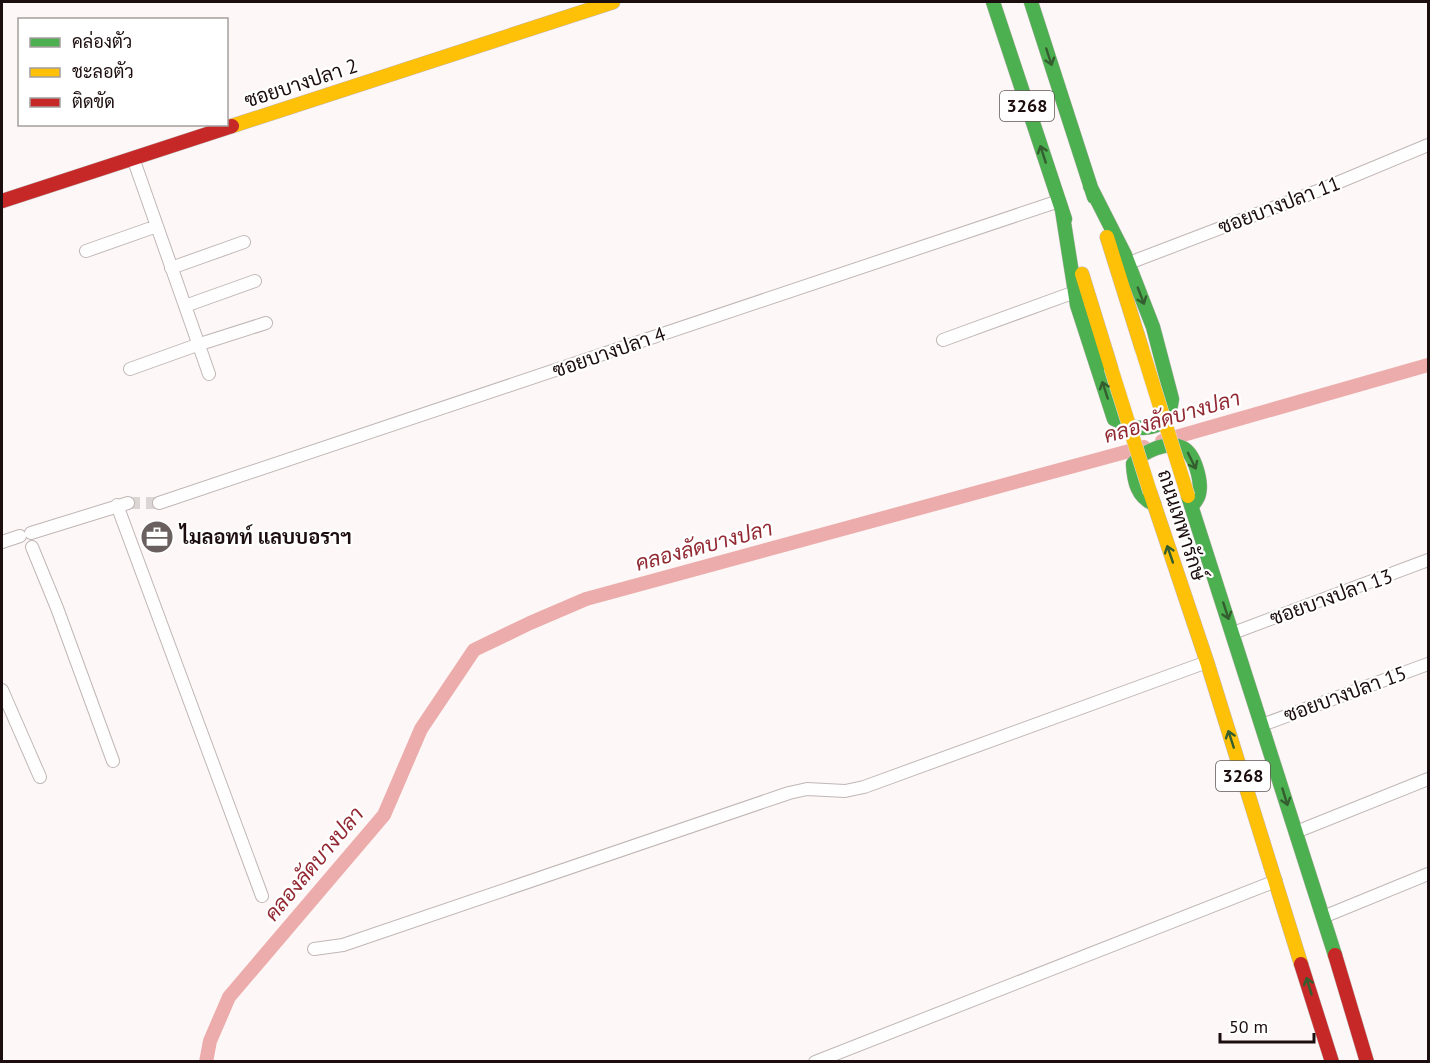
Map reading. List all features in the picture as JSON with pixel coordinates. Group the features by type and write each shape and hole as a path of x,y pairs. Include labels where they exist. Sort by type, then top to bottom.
{"main road":[{"name":"ซอยบางปลา 2","path":"2,201 613,2"},
{"name":"ถนนเทพารักษ์","path":"993,2 1207,662 1332,1062"},
{"name":"ถนนเทพารักษ์","path":"1031,2 1323,916 1367,1062"},
{"path":"1060,206 1077,305 1114,419 1131,428 1150,428 1167,417 1173,409 1172,399 1152,327 1129,263 1090,186"},
{"path":"1152,498 1144,499 1141,494 1133,464 1140,455 1173,445 1184,448 1192,456 1199,477 1199,497 1190,501"}],"street":[{"name":"ซอยบางปลา 11","path":"1129,263 1320,190 1428,145"},
{"path":"133,158 208,374"},
{"name":"ซอยบางปลา 4","path":"159,503 1060,206"},
{"path":"86,251 157,226"},
{"path":"171,268 244,242"},
{"path":"184,306 255,281"},
{"path":"943,340 1075,292"},
{"path":"130,369 266,322"},
{"path":"2,542 122,504 262,896"},
{"path":"32,547 113,761"},
{"name":"ซอยบางปลา 13","path":"1233,633 1428,561"},
{"path":"314,949 343,945 789,793 807,789 845,791 864,787 1207,662"},
{"name":"ซอยบางปลา 15","path":"1262,725 1428,664"},
{"path":"2,690 40,777"},
{"path":"1296,832 1428,779"},
{"path":"1323,916 1428,874"},
{"path":"815,1062 1276,881"}],"waterway":[{"name":"คลองลัดบางปลา","path":"1162,441 1428,365"},
{"name":"คลองลัดบางปลา","path":"206,1062 210,1041 229,997 384,815 421,729 474,650 586,599 1144,447"}],"tunnel":[{"path":"128,503 159,503"}],"traffic: fast":[{"path":"993,2 1065,219"},
{"path":"1031,2 1094,197"},
{"path":"1062,210 1077,305 1114,419 1133,427 1151,427 1158,424 1165,418 1172,399 1153,327 1125,255 1090,186"},
{"path":"1154,504 1140,493 1134,476 1133,464 1142,455 1155,448 1170,445 1187,451 1197,469 1200,489 1192,506"},
{"path":"1188,496 1335,955"}],"traffic: slow":[{"path":"232,126 613,2"},
{"path":"1107,237 1142,349"},
{"path":"1082,274 1111,368"},
{"path":"1142,349 1188,496"},
{"path":"1111,368 1150,492"},
{"path":"1150,492 1207,662 1301,964"}],"traffic: jam":[{"path":"2,201 232,126"},
{"path":"1335,955 1367,1062"},
{"path":"1301,964 1332,1062"}],"place":[{"name":"ไมลอทท์ แลบบอราฯ","path":"157,537"}]}
